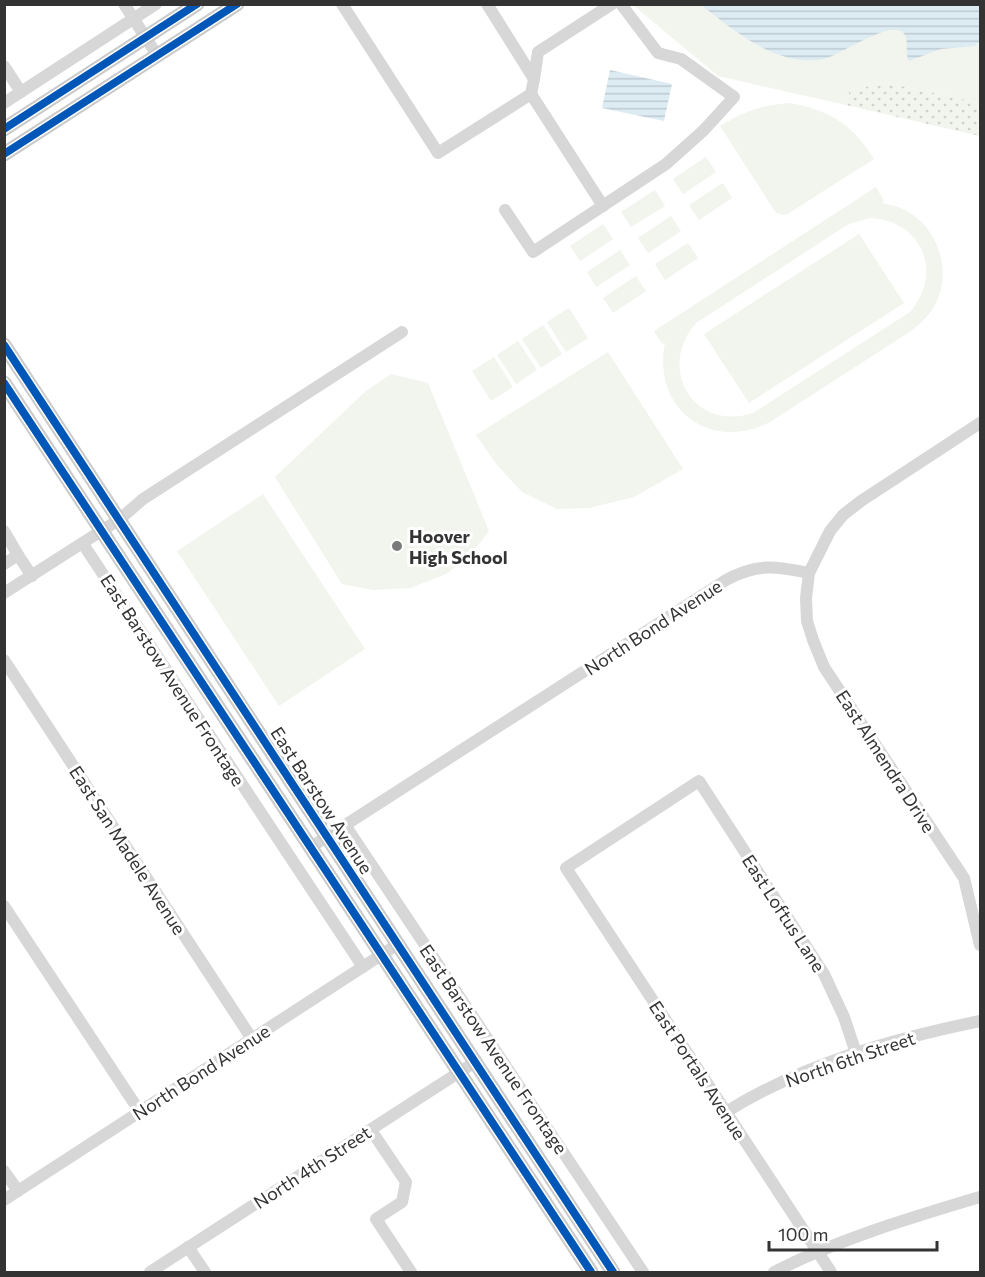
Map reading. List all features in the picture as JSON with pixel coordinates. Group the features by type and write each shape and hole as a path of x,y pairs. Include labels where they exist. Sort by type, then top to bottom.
{"main road":[{"path":"4,129 197,4"},
{"path":"4,154 237,4"},
{"name":"East Barstow Avenue","path":"4,345 613,1272"},
{"name":"East Barstow Avenue","path":"4,383 591,1272"}],"street":[{"path":"124,4 157,55"},
{"path":"4,103 156,4"},
{"path":"342,4 438,153 531,94"},
{"path":"487,4 534,79"},
{"path":"523,61 612,4"},
{"path":"505,210 533,252 666,164 704,130 734,97 681,59 658,53 621,4"},
{"path":"538,52 531,94 603,206"},
{"path":"4,66 21,92"},
{"path":"4,593 103,531 143,499 402,332"},
{"path":"809,573 830,531 843,515 981,423"},
{"path":"4,531 32,576"},
{"name":"East Barstow Avenue Frontage","path":"83,544 363,967"},
{"path":"4,564 18,555"},
{"name":"North Bond Avenue","path":"311,847 740,572 776,567 809,573"},
{"name":"East Almendra Drive","path":"809,573 806,598 807,621 824,667 964,878 981,945"},
{"name":"East San Madele Avenue","path":"4,660 252,1040"},
{"name":"East Portals Avenue","path":"699,781 566,867 831,1272"},
{"name":"East Loftus Lane","path":"699,781 824,974 844,1017 856,1053"},
{"name":"East Barstow Avenue Frontage","path":"345,825 643,1272"},
{"path":"4,906 140,1112"},
{"name":"North Bond Avenue","path":"4,1200 398,944"},
{"name":"North 6th Street","path":"726,1112 746,1099 802,1072 928,1032 981,1021"},
{"name":"North 4th Street","path":"150,1272 475,1062"},
{"path":"371,1130 406,1182 402,1202 376,1219 411,1272"},
{"path":"4,1171 18,1191"},
{"path":"774,1272 817,1252 907,1219 981,1197"},
{"path":"189,1247 205,1272"}],"shaded area":[{"path":"633,5 980,5 980,103 887,83 851,90 846,105 718,76"},
{"path":"701,5 980,5 980,41 975,46 941,49 909,61 906,37 901,31 894,30 874,35 824,59 801,60 760,47"},
{"path":"610,70 672,84 664,121 602,108"},
{"path":"887,83 980,103 980,136 846,105 850,90"},
{"path":"790,103 818,110 839,121 857,137 874,159 786,215 776,213 720,126 737,116 754,110"},
{"path":"706,157 716,172 683,194 673,179"},
{"path":"723,183 732,198 699,220 689,205"},
{"path":"876,187 884,201 882,203 905,210 926,227 939,250 943,277 941,290 934,307 922,322 770,422 748,430 726,432 707,428 690,419 677,405 667,388 663,367 665,343 662,344 654,331","holes":["870,218 888,221 903,228 914,238 922,251 926,266 925,281 920,297 910,312 753,413 732,416 714,413 698,405 687,392 681,377 680,359 685,341 696,323 844,227"]},
{"path":"655,190 665,206 631,227 621,212"},
{"path":"671,216 681,231 648,253 638,238"},
{"path":"603,224 613,239 580,261 570,246"},
{"path":"859,234 904,303 749,403 704,334"},
{"path":"688,243 698,258 665,280 655,264"},
{"path":"620,250 630,265 596,287 587,272"},
{"path":"636,276 646,291 613,313 603,298"},
{"path":"569,308 588,338 566,352 547,322"},
{"path":"543,325 562,354 541,368 522,339"},
{"path":"518,341 537,370 516,384 497,355"},
{"path":"608,352 683,469 634,497 589,508 557,509 522,492 497,465 476,435"},
{"path":"494,357 513,387 491,401 472,371"},
{"path":"391,374 428,383 489,531 471,555 446,574 411,588 373,590 342,584 275,477 366,391"},
{"path":"263,494 365,649 279,706 177,551"}],"cycle path":[{"path":"4,129 197,4"},
{"path":"4,154 237,4"},
{"path":"4,345 613,1272"},
{"path":"4,383 591,1272"}],"place":[{"name":"Hoover High School","path":"397,546"}]}
